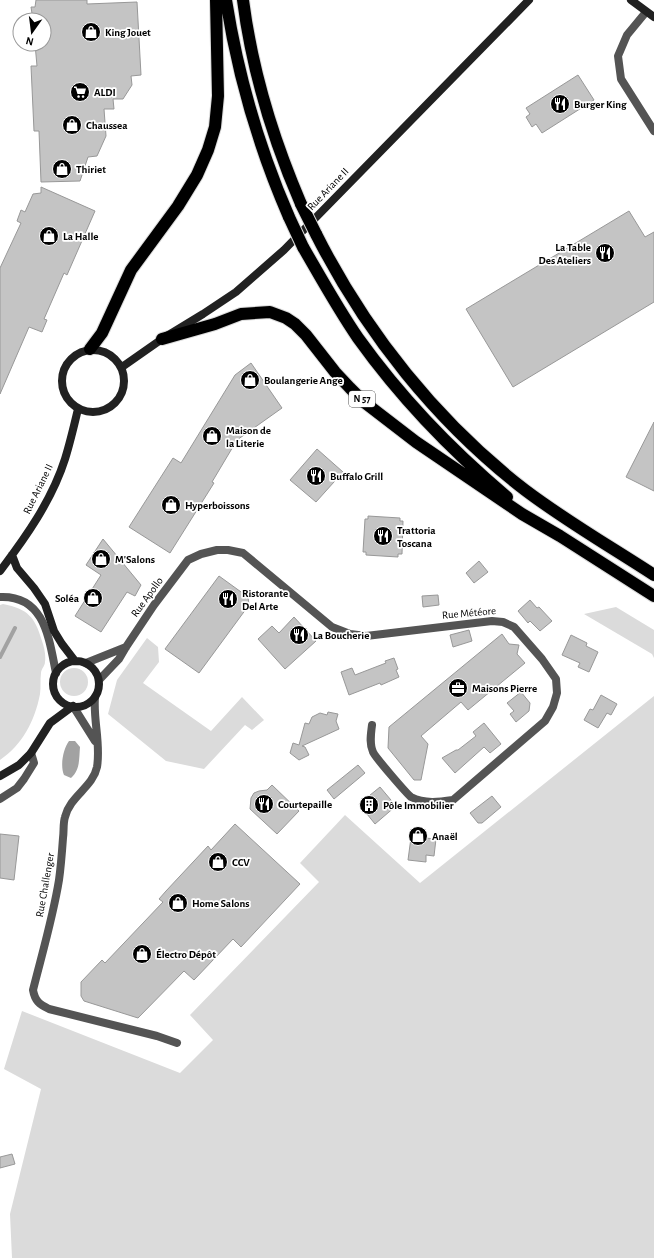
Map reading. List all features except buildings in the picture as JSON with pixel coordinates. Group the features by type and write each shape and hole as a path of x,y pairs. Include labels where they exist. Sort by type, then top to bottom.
{"highway":[{"path":"90,350 102,333 131,270 178,206 197,175 208,150 215,127 218,96 216,0"},
{"name":"N 57","path":"226,0 236,59 248,105 274,184 303,247 333,300 387,377 449,446 484,478 520,507 560,536"},
{"path":"243,0 251,45 263,96 284,162 301,204 332,266 363,316 402,369 427,398 492,463 524,490 560,515 654,575"},
{"name":"N 57","path":"162,339 215,324 241,314 270,312 286,318 295,324 306,335 335,372 364,402 416,442 522,514 560,536 654,596"},
{"path":"616,551 654,572"}],"main road":[{"name":"Rue Ariane II","path":"122,367 162,339 236,292 284,250 529,0"},
{"path":"631,0 654,17"},
{"path":"90,350 103,351 111,355 122,367 125,381 124,388 118,401 112,407 104,411 86,412 71,404 66,397 61,381 63,373 71,358 78,353 90,350"},
{"name":"Rue Ariane II","path":"0,570 34,523 53,489 65,460 78,409"},
{"path":"12,555 17,568 45,604 54,631 75,661"},
{"path":"75,661 86,663 92,667 99,680 99,686 95,697 85,705 73,706 63,702 56,694 54,683 56,673 64,664 75,661"},
{"path":"0,776 19,765 31,754 50,723 73,706"}],"street":[{"path":"646,12 628,35 618,56 621,79 654,131"},
{"name":"Rue Météore","path":"188,560 201,554 217,550 228,550 243,553 332,627 350,634 366,636 492,620 503,622 514,627 542,659 556,679 557,693 553,707 545,721 453,800 437,803 410,796 373,753 370,741 372,725"},
{"name":"Rue Apollo","path":"99,680 119,659 154,605 188,560"},
{"path":"0,597 13,598 34,608 43,621 56,673"},
{"path":"86,663 126,647"},
{"name":"Rue Challenger","path":"95,697 93,711 98,757 96,768 92,780 73,800 64,818 59,880 33,990 35,999 40,1005 49,1009 157,1036 177,1044"},
{"path":"73,706 97,743"},
{"path":"0,798 17,788 24,779 34,763 31,754"}],"shaded area":[{"path":"3,604 19,609 29,615 33,620 43,643 45,663 41,672 38,704 31,723 21,740 0,760 0,605"},
{"path":"616,607 654,630 654,658 652,654 584,614"},
{"path":"147,638 158,647 159,662 143,683 211,731 242,697 264,720 252,730 245,725 204,769 166,761 108,714 117,680"},
{"path":"74,668 84,672 88,682 84,692 74,696 64,692 60,682 64,672"},
{"path":"654,696 654,1258 12,1258 10,1214 41,1089 4,1069 22,1011 180,1073 213,1040 190,1015 319,882 300,863 345,815 420,883"},
{"path":"69,741 75,741 80,747 78,768 71,778 64,775 62,767 64,753"}],"waterway":[{"path":"0,657 15,628"}],"place":[{"name":"King Jouet","path":"91,32"},
{"name":"ALDI","path":"80,92"},
{"name":"Burger King","path":"560,104"},
{"name":"Chaussea","path":"72,125"},
{"name":"Thiriet","path":"62,169"},
{"name":"La Halle","path":"49,236"},
{"name":"La Table Des Ateliers","path":"605,253"},
{"name":"Boulangerie Ange","path":"250,380"},
{"name":"Maison de la Literie","path":"212,436"},
{"name":"Buffalo Grill","path":"316,476"},
{"name":"Hyperboissons","path":"171,505"},
{"name":"Trattoria Toscana","path":"383,536"},
{"name":"M'Salons","path":"101,559"},
{"name":"Soléa","path":"93,598"},
{"name":"Ristorante Del Arte","path":"228,599"},
{"name":"La Boucherie","path":"299,635"},
{"name":"Maisons Pierre","path":"458,688"},
{"name":"Courtepaille","path":"264,804"},
{"name":"Pôle Immobilier","path":"369,805"},
{"name":"Anaël","path":"418,836"},
{"name":"CCV","path":"218,862"},
{"name":"Home Salons","path":"178,903"},
{"name":"Électro Dépôt","path":"142,954"}]}
